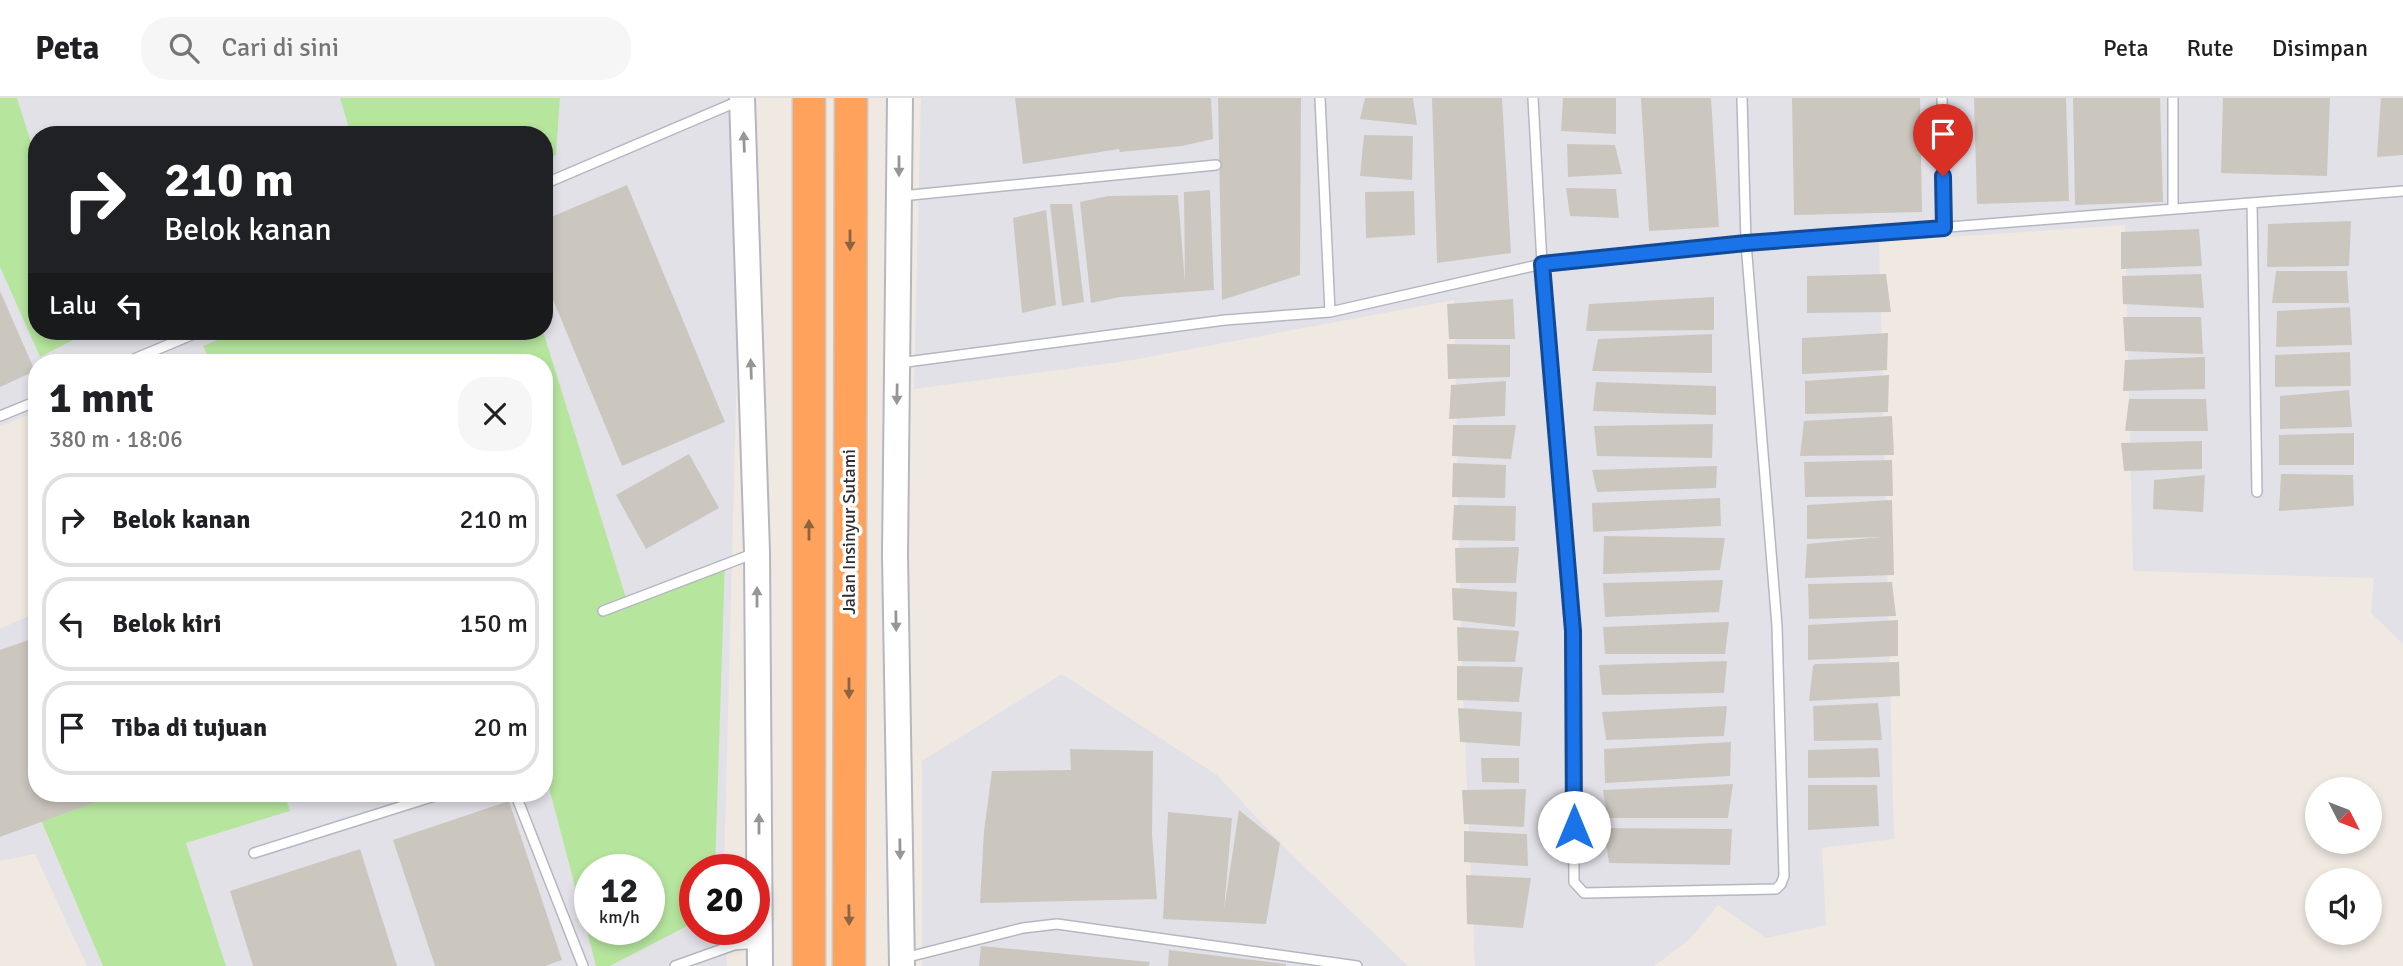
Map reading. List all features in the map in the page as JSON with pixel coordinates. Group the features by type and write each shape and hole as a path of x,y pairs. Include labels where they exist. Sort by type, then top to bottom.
{"highway":[{"path":"809,98 809,966"},
{"name":"Jalan Insinyur Sutami","path":"849,966 851,98"}],"street":[{"path":"900,98 895,555 902,962"},
{"path":"743,99 757,552 760,954"}],"lane":[{"path":"1320,98 1330,312"},
{"path":"1533,98 1542,264 1573,631 1574,882 1584,893 1776,889 1784,876 1777,626 1746,243 1742,98"},
{"path":"1942,98 1944,228"},
{"path":"2173,98 2173,209"},
{"path":"553,180 743,99"},
{"path":"899,196 1216,165"},
{"path":"897,363 1225,320 1330,312 1542,264 1746,243 2403,191"},
{"path":"2252,203 2257,492"},
{"path":"146,354 180,340"},
{"path":"0,416 28,405"},
{"path":"603,611 757,552"},
{"path":"254,853 416,802"},
{"path":"519,802 583,966"},
{"path":"902,962 1023,928 1057,925 1357,966"},
{"path":"675,966 734,945 760,954"}],"shaded area":[{"path":"17,98 340,98 348,126 28,126 28,133"},
{"path":"560,98 738,98 738,322 724,854 710,854 627,602 553,363 553,354 550,354 546,340 553,340 553,156 556,155"},
{"path":"921,98 2403,98 2403,644 2371,613 2374,578 2133,571 2125,225 1879,242 1894,839 1822,848 1826,925 1766,938 1718,905 1690,939 1654,966 1475,966 1462,672 1454,300 1127,361 914,389"},
{"path":"0,267 28,330 28,340 32,340 39,354 28,354 28,415 0,426"},
{"path":"73,340 217,340 203,346 206,354 46,354"},
{"path":"28,616 28,802 83,802 40,819 103,966 87,966 35,854 0,861 0,629"},
{"path":"1062,674 1217,775 1287,850 1408,966 922,966 922,761"},
{"path":"286,802 553,802 574,883 574,945 590,945 596,966 226,966 186,843 289,811"},
{"path":"679,930 679,945 726,945 727,966 610,966 651,945 665,945 665,938"}],"green space":[{"path":"0,98 17,98 28,133 28,330 0,267"},
{"path":"340,98 560,98 556,155 553,156 553,126 348,126"},
{"path":"32,340 73,340 46,354 39,354"},
{"path":"217,340 546,340 550,354 206,354 203,346"},
{"path":"553,363 627,601 725,561 716,854 679,854 679,930 665,938 665,854 574,854 574,883 553,802"},
{"path":"82,802 287,802 290,811 186,843 226,966 103,966 40,818"},
{"path":"590,945 651,945 610,966 596,966"}],"building":[{"path":"1015,98 1211,98 1213,139 1182,146 1120,152 1119,149 1023,164"},
{"path":"1218,98 1301,98 1300,275 1222,300"},
{"path":"1365,98 1413,98 1417,125 1360,119"},
{"path":"1432,98 1502,98 1511,253 1437,263"},
{"path":"1563,98 1616,98 1616,134 1561,131"},
{"path":"1641,98 1711,98 1719,227 1649,231"},
{"path":"1792,98 1920,98 1922,212 1794,215"},
{"path":"1974,98 2066,98 2069,201 1977,204"},
{"path":"2073,98 2160,98 2163,202 2075,205"},
{"path":"2223,98 2330,98 2327,176 2221,173"},
{"path":"2381,98 2403,98 2403,155 2377,157"},
{"path":"1364,135 1413,136 1412,180 1360,176"},
{"path":"1567,144 1615,145 1622,174 1568,177"},
{"path":"627,185 725,422 622,466 553,300 553,216"},
{"path":"1566,188 1616,189 1619,218 1570,216"},
{"path":"1210,190 1214,290 1120,297 1091,303 1080,202 1108,196 1178,195 1185,283 1184,192"},
{"path":"1414,191 1415,235 1366,238 1365,192"},
{"path":"1050,204 1072,204 1084,302 1062,306"},
{"path":"1046,210 1056,305 1022,313 1013,218"},
{"path":"2351,221 2349,266 2267,267 2268,224"},
{"path":"2199,229 2202,266 2121,269 2121,232"},
{"path":"2276,271 2347,271 2349,303 2272,303"},
{"path":"1886,274 1891,312 1807,313 1807,276"},
{"path":"2201,274 2204,308 2123,304 2122,276"},
{"path":"0,291 28,355 28,374 0,387"},
{"path":"1714,297 1714,330 1586,331 1589,304"},
{"path":"1513,299 1515,339 1449,339 1447,304"},
{"path":"2350,307 2352,345 2276,347 2277,311"},
{"path":"2123,317 2201,317 2203,354 2125,351"},
{"path":"1888,333 1887,370 1802,374 1802,338"},
{"path":"1712,334 1712,373 1592,371 1598,339"},
{"path":"1447,344 1510,345 1510,377 1448,379"},
{"path":"2350,352 2351,386 2275,387 2275,355"},
{"path":"2205,357 2205,389 2123,391 2125,360"},
{"path":"1889,375 1888,412 1805,414 1805,381"},
{"path":"1506,381 1505,416 1449,419 1451,385"},
{"path":"1596,382 1716,386 1716,415 1593,411"},
{"path":"2349,390 2352,427 2280,429 2280,396"},
{"path":"2129,399 2206,399 2208,431 2125,431"},
{"path":"1892,416 1894,455 1800,456 1804,421"},
{"path":"1713,424 1712,458 1597,456 1594,426"},
{"path":"1453,425 1516,425 1511,459 1452,456"},
{"path":"2354,433 2354,465 2279,465 2279,435"},
{"path":"2202,441 2202,469 2124,471 2121,443"},
{"path":"689,454 719,508 646,549 616,495"},
{"path":"1892,460 1893,496 1805,497 1804,462"},
{"path":"1453,463 1506,465 1505,498 1452,497"},
{"path":"1717,466 1716,488 1597,492 1592,470"},
{"path":"2281,474 2353,475 2354,506 2279,511"},
{"path":"2205,475 2203,512 2153,509 2154,480"},
{"path":"1720,498 1721,526 1593,532 1592,503"},
{"path":"1892,500 1894,575 1805,578 1807,544 1881,537 1807,539 1807,505"},
{"path":"1454,505 1516,506 1515,541 1452,540"},
{"path":"1604,536 1725,538 1720,570 1603,574"},
{"path":"1519,547 1516,583 1456,583 1455,548"},
{"path":"1723,580 1719,612 1605,617 1603,583"},
{"path":"1892,582 1896,616 1809,619 1808,584"},
{"path":"1452,588 1517,592 1515,627 1453,620"},
{"path":"1898,620 1898,656 1808,660 1808,625"},
{"path":"1729,622 1725,654 1605,654 1603,627"},
{"path":"1457,627 1519,631 1515,662 1458,661"},
{"path":"28,640 28,802 96,802 0,837 0,650"},
{"path":"1727,661 1724,693 1602,695 1599,665"},
{"path":"1899,662 1900,696 1809,701 1815,664"},
{"path":"1457,666 1523,667 1519,702 1457,700"},
{"path":"1878,703 1882,740 1814,741 1813,706"},
{"path":"1727,706 1724,736 1606,740 1602,712"},
{"path":"1458,708 1522,712 1520,746 1460,742"},
{"path":"1731,742 1730,776 1605,783 1604,749"},
{"path":"1878,748 1880,777 1808,778 1808,750"},
{"path":"1070,749 1153,751 1152,835 1157,899 980,903 984,831 992,771 1071,770"},
{"path":"1481,758 1519,758 1519,783 1482,782"},
{"path":"1733,784 1728,818 1607,818 1603,790"},
{"path":"1808,785 1877,785 1879,826 1808,830"},
{"path":"1526,789 1524,827 1464,824 1462,790"},
{"path":"509,802 562,960 545,966 435,966 393,840"},
{"path":"1239,810 1280,843 1266,924 1163,919 1168,812 1232,818 1224,910"},
{"path":"1604,828 1732,829 1730,865 1609,863"},
{"path":"1464,831 1527,834 1528,866 1464,862"},
{"path":"360,849 397,966 253,966 230,891"},
{"path":"1466,875 1531,878 1523,928 1467,924"},
{"path":"981,946 1150,962 1149,966 979,966"},
{"path":"1169,950 1286,964 1286,966 1168,966"}],"route":[{"path":"1574,827 1573,631 1542,264 1746,243 1944,228 1943,176"}]}
